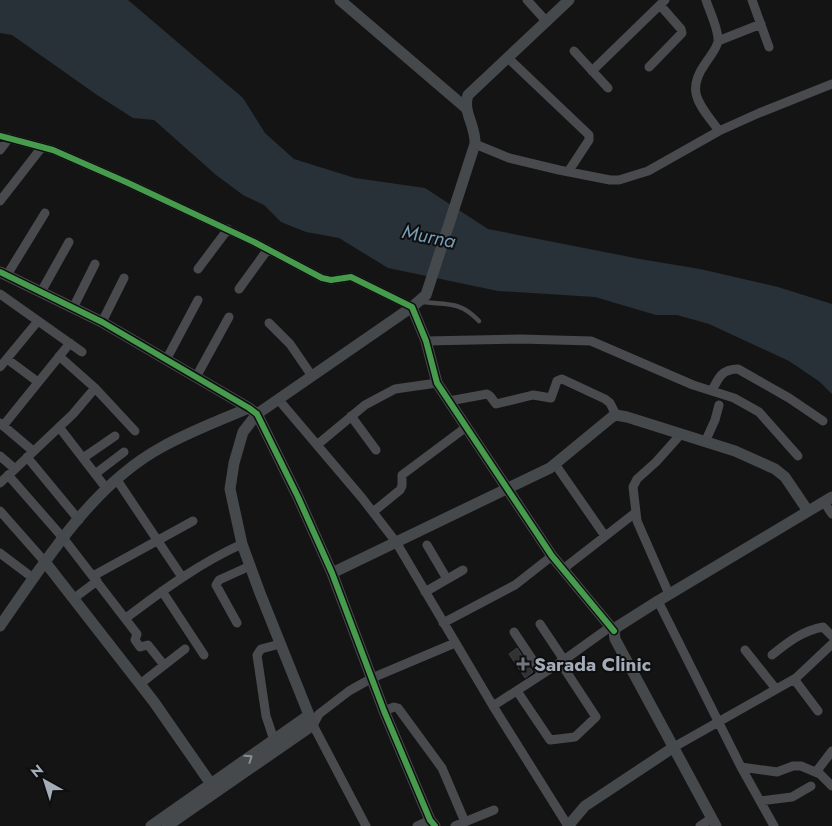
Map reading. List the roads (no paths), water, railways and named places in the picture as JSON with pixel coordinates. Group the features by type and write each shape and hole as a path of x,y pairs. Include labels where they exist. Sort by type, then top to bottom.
{"street":[{"path":"340,0 466,108"},
{"path":"527,0 547,22"},
{"path":"569,0 472,90 466,101 466,108 475,134 475,144 464,180 419,301 426,342 437,383 552,556 612,629 615,639 714,822 700,826"},
{"path":"706,0 718,41"},
{"path":"752,0 769,47"},
{"path":"592,71 662,2 682,33 649,67"},
{"path":"719,131 696,96 694,88 699,72 718,41 761,24"},
{"path":"574,51 608,88"},
{"path":"507,58 589,135 589,140 568,172"},
{"path":"475,144 509,158 568,172 610,180 630,177 648,171 719,131 832,84"},
{"path":"0,150 4,137 53,150 228,229 322,278 331,280 351,277 419,301"},
{"path":"0,201 42,147"},
{"path":"44,213 4,273 102,322 253,411 298,497 332,573 384,711 432,823 417,826"},
{"path":"198,269 228,229"},
{"path":"41,292 69,242"},
{"path":"239,289 268,249"},
{"path":"72,308 96,264"},
{"path":"102,322 124,278"},
{"path":"0,294 82,352"},
{"path":"166,360 198,300"},
{"path":"0,626 44,562 106,488 161,447 253,411 278,399 419,301"},
{"path":"196,377 229,316"},
{"path":"0,367 38,321"},
{"path":"269,323 290,344 312,376"},
{"path":"426,342 521,339 590,340 693,385 734,398 759,412 798,456"},
{"path":"70,343 1,424 30,454 79,520"},
{"path":"59,356 95,388 135,431"},
{"path":"7,359 38,382"},
{"path":"712,391 721,374 738,369 789,398 823,422"},
{"path":"448,402 486,394 496,404 533,395 551,398 557,381 562,379 610,403 616,415"},
{"path":"317,445 365,405 395,389 437,383"},
{"path":"0,483 59,427 95,388"},
{"path":"278,399 396,542 454,643 568,826 585,806 674,748 794,679 832,644"},
{"path":"704,442 715,420 719,405"},
{"path":"253,411 243,432 230,477 230,489 242,544 280,644 366,826"},
{"path":"332,573 555,464 616,415 627,416 742,454 775,469 785,477 808,511"},
{"path":"351,416 376,450"},
{"path":"59,427 106,488"},
{"path":"373,512 400,490 402,475 466,428"},
{"path":"670,594 635,513 633,487 634,482 656,462 681,434"},
{"path":"83,458 115,436"},
{"path":"95,474 124,452"},
{"path":"0,456 137,633 135,640 140,647 148,645 164,666"},
{"path":"555,464 605,536"},
{"path":"117,480 182,577"},
{"path":"493,706 612,629 828,499 832,514"},
{"path":"0,511 44,562 140,684 211,784"},
{"path":"563,569 635,513"},
{"path":"73,598 95,578 157,540 193,521"},
{"path":"126,618 182,577 215,556 242,544"},
{"path":"427,545 447,579"},
{"path":"0,553 33,578"},
{"path":"443,623 515,586 552,556"},
{"path":"237,623 216,585 219,580 250,566"},
{"path":"425,592 463,570"},
{"path":"162,591 204,655"},
{"path":"658,601 740,767 774,826"},
{"path":"517,691 550,740 575,737 596,717 540,624"},
{"path":"772,655 793,638 806,632 823,627 832,636"},
{"path":"514,632 542,674"},
{"path":"167,826 349,691 372,678 454,643"},
{"path":"274,740 266,716 257,655 261,649 280,644"},
{"path":"140,684 185,649"},
{"path":"745,650 776,689"},
{"path":"794,679 818,711"},
{"path":"384,711 394,707 398,708 436,759 446,776 465,822"},
{"path":"152,826 274,740 314,718"},
{"path":"816,772 832,750"},
{"path":"740,767 777,772 797,766 816,772 823,776 832,786"},
{"path":"760,801 792,797 811,786"},
{"path":"455,826 494,810"}],"lane":[{"path":"419,301 460,306 470,311 479,321"}],"water":[{"name":"Murna","path":"0,0 128,0 243,98 265,133 294,159 355,178 425,188 488,229 700,269 778,287 832,304 832,394 820,382 789,361 709,324 677,315 656,315 595,297 498,291 388,268 339,238 306,232 281,222 264,205 243,195 216,175 154,120 133,118 12,35 0,33"}],"place":[{"name":"Sarada Clinic","path":"523,664"}]}
